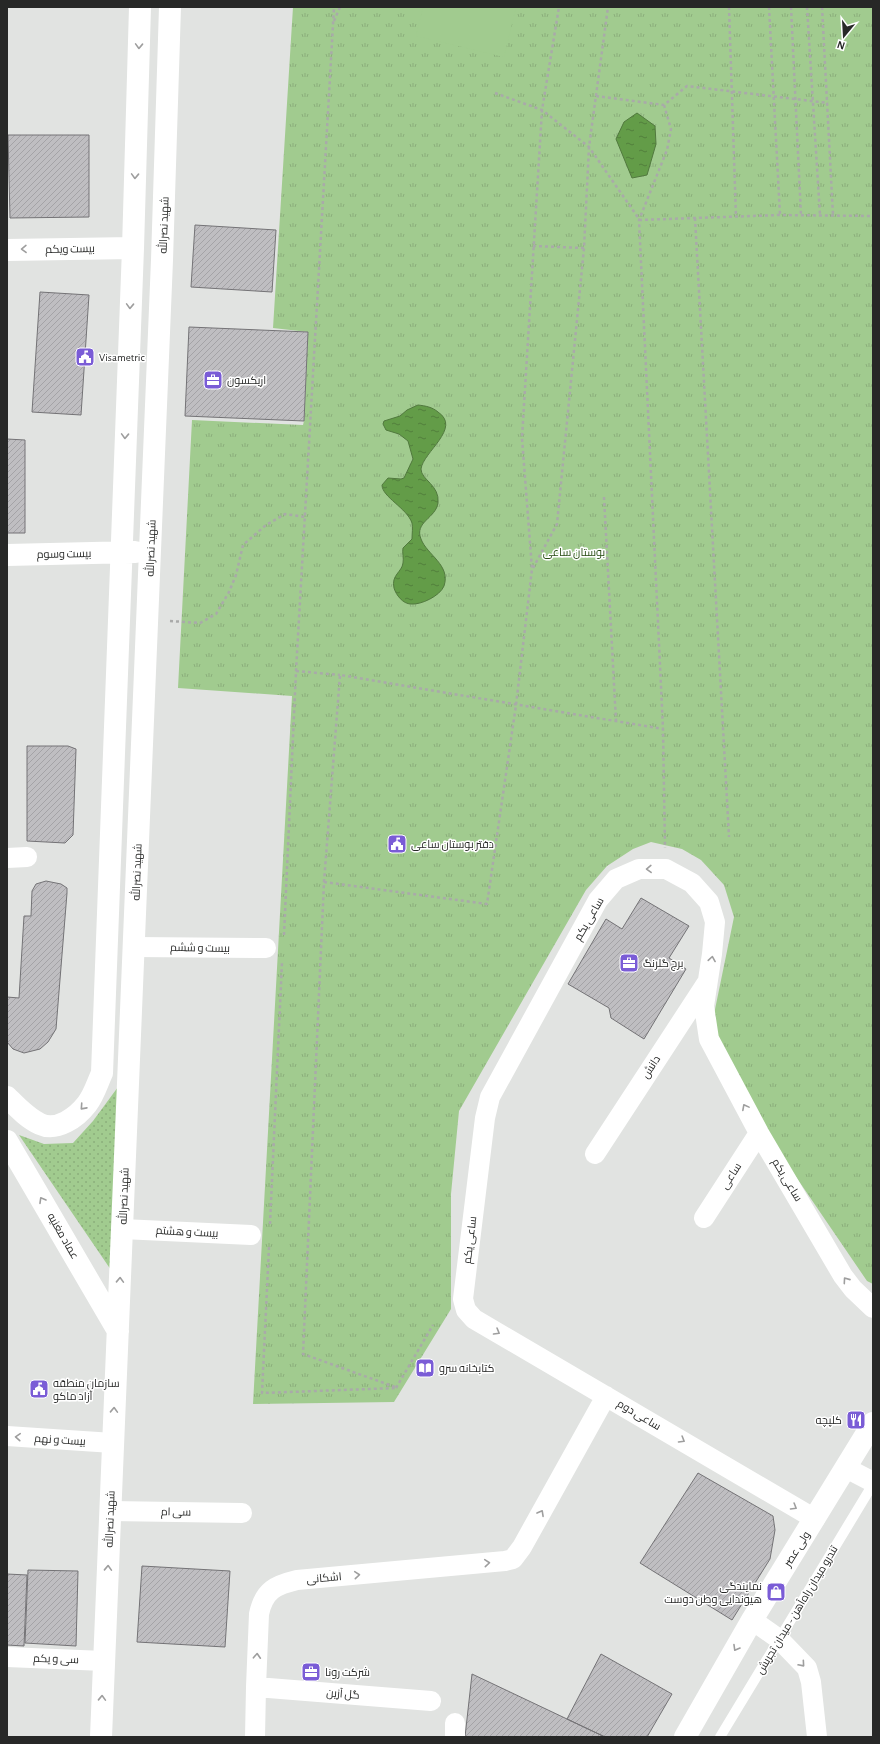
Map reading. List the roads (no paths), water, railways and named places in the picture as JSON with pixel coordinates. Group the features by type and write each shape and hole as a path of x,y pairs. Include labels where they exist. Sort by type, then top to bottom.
{"main road":[{"path":"7,1097 31,1119 42,1125 51,1126 60,1124 74,1117 87,1104 102,1073 133,248 140,7"},
{"name":"شهید نصرالله","path":"101,1737 148,619 170,7"},
{"name":"بیست ویکم","path":"7,250 133,248"},
{"name":"بیست وسوم","path":"7,555 150,552"},
{"path":"110,857 138,855"},
{"name":"عماد مغنیه","path":"7,1141 118,1330"},
{"path":"7,1178 29,1178"},
{"name":"ولی عصر","path":"685,1737 752,1620 873,1423"}],"street":[{"path":"7,858 28,857"},
{"name":"ساعی یکم","path":"466,1310 463,1299 484,1125 490,1097 598,900 616,879 639,870 666,868 692,883 709,902 715,922 704,1006 709,1038 759,1133 844,1276 853,1289 873,1308"},
{"name":"بیست و ششم","path":"134,947 277,949"},
{"name":"دانش","path":"595,1154 708,981"},
{"name":"ساعی","path":"704,1218 759,1133"},
{"name":"بیست و هشتم","path":"122,1229 251,1235"},
{"name":"ساعی دوم","path":"466,1310 474,1319 815,1519"},
{"name":"اشکانی","path":"255,1737 256,1687 261,1605 266,1596 277,1586 297,1580 505,1561 513,1559 522,1547 606,1396"},
{"name":"بیست و نهم","path":"7,1436 113,1443"},
{"path":"846,1468 873,1483"},
{"name":"سی ام","path":"110,1511 242,1513"},
{"path":"752,1620 779,1639 807,1668 811,1682 817,1737"},
{"name":"سی و یکم","path":"7,1657 104,1661"},
{"name":"گل آزین","path":"256,1687 431,1701"}],"lane":[{"name":"تندرو میدان راه‌آهن - میدان تجریش","path":"720,1737 873,1483"}],"water":[{"path":"637,113 655,126 656,144 647,175 632,178 616,139 624,122"},
{"path":"418,405 436,410 444,418 446,425 444,433 423,462 421,469 424,476 434,487 438,497 438,503 434,513 420,528 421,539 441,566 445,579 444,586 439,593 420,603 408,604 400,599 393,584 395,577 402,566 403,548 412,539 412,523 405,512 386,494 382,485 388,478 404,478 413,459 408,441 399,434 386,430 383,424 384,421 400,416 407,410"}],"place":[{"name":"Visametric","path":"85,357"},
{"name":"اریکسون","path":"213,380"},
{"name":"دفتر بوستان ساعی","path":"397,844"},
{"name":"برج گلرنگ","path":"629,963"},
{"name":"کتابخانه سرو","path":"425,1368"},
{"name":"سازمان منطقه آزاد ماکو","path":"39,1389"},
{"name":"کلپچه","path":"856,1420"},
{"name":"نمایندگی هیوندایی وطن دوست","path":"776,1592"},
{"name":"شرکت رونا","path":"311,1672"}],"park label":[{"name":"بوستان ساعی","path":"574,552"}]}
